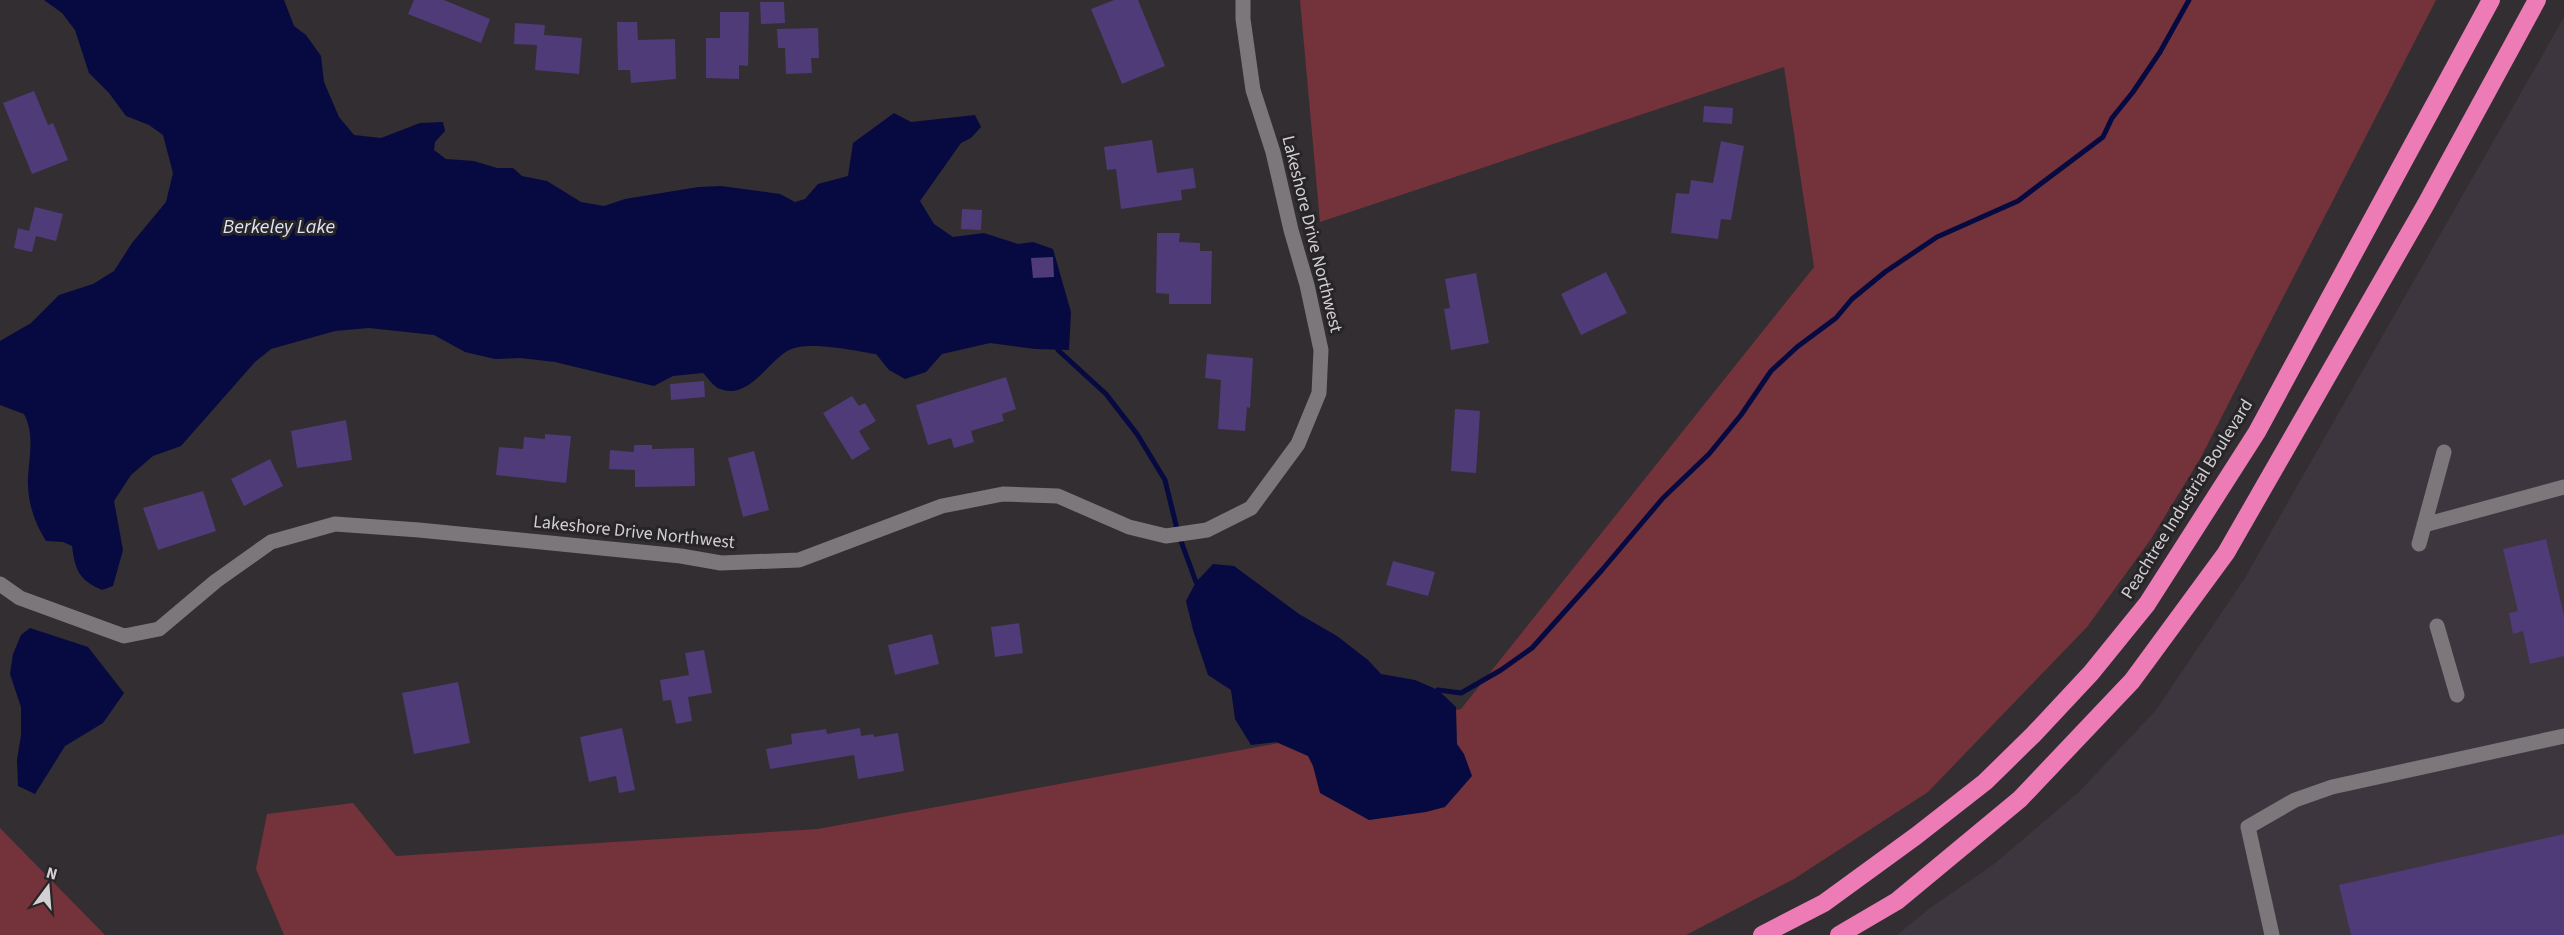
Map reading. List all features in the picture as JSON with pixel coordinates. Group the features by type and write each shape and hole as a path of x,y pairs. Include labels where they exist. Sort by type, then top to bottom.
{"highway":[{"name":"Peachtree Industrial Boulevard","path":"1762,935 1824,903 1985,782 2091,673 2147,604 2257,432 2491,0"},
{"path":"1839,935 1897,901 2020,799 2132,681 2226,553 2426,204 2537,0"}],"street":[{"name":"Lakeshore Drive Northwest","path":"0,584 20,598 124,636 159,629 216,581 272,542 335,524 681,556 721,563 799,560 942,506 1003,495 1058,496 1129,527 1166,536 1207,530 1251,508 1298,444 1319,393 1321,350 1308,285 1291,230 1273,152 1253,90 1243,19 1243,0"},
{"path":"2419,544 2444,452"},
{"path":"2424,525 2564,487"},
{"path":"2437,626 2457,695"},
{"path":"2272,935 2248,827 2295,800 2332,787 2564,736"}],"shaded area":[{"path":"1300,0 2436,0 2200,459 2151,539 2087,627 1928,792 1794,879 1686,935 284,935 256,869 267,814 353,803 396,856 818,829 1461,709 1814,267 1784,67 1320,222"},
{"path":"2564,17 2564,935 1897,935 1930,908 1994,864 2079,792 2156,710 2243,581"},
{"path":"0,828 105,935 0,935"}],"water":[{"name":"Berkeley Lake","path":"44,0 284,0 294,26 306,35 321,56 324,82 339,117 354,135 381,138 420,123 443,122 445,131 435,142 434,150 446,159 474,161 497,168 513,168 522,176 547,181 581,202 604,206 625,199 698,187 721,186 780,194 795,202 805,199 818,184 848,176 853,143 894,113 911,122 975,115 981,127 971,138 961,143 920,201 934,224 953,237 984,233 1018,244 1033,242 1053,249 1071,312 1069,350 1035,349 990,343 942,354 926,372 905,379 889,370 876,354 832,347 797,347 781,355 749,384 730,391 718,388 703,373 673,376 654,386 555,362 520,358 495,359 465,352 434,335 369,328 335,331 271,349 255,362 181,446 153,456 131,475 114,501 123,550 113,586 102,590 83,578 77,568 72,546 63,542 46,541 35,519 28,487 31,446 27,422 24,414 0,405 0,341 31,323 59,295 93,284 114,271 132,243 166,202 173,173 163,135 149,125 126,116 109,93 89,73 75,30 62,13"},
{"path":"1213,564 1234,566 1299,614 1337,636 1368,660 1381,674 1415,680 1438,690 1456,707 1457,744 1464,754 1472,776 1445,807 1369,820 1320,793 1308,756 1276,742 1251,745 1235,719 1231,690 1208,675 1186,601 1196,582"},
{"path":"30,628 88,647 124,693 103,723 65,746 35,794 18,786 17,760 21,735 21,707 10,674 13,654 21,635"}],"building":[{"path":"414,0 444,0 490,19 481,43 408,14"},
{"path":"1114,0 1138,0 1165,66 1122,84 1091,9"},
{"path":"760,2 784,2 785,23 761,24"},
{"path":"720,12 749,12 748,66 739,65 739,79 706,78 706,38 720,38"},
{"path":"617,22 637,22 638,40 675,39 676,79 631,83 630,70 618,70"},
{"path":"515,23 545,25 544,35 582,38 579,74 535,70 537,45 514,44"},
{"path":"818,28 819,58 811,58 812,73 786,74 785,48 778,48 777,29"},
{"path":"34,91 48,125 53,123 68,160 32,174 3,103"},
{"path":"1704,106 1733,108 1732,124 1703,122"},
{"path":"1152,140 1157,173 1193,168 1196,188 1181,190 1182,200 1121,209 1116,169 1107,170 1104,147"},
{"path":"1721,141 1744,146 1731,220 1721,219 1718,239 1671,233 1676,193 1689,194 1691,180 1713,183"},
{"path":"35,207 63,214 56,241 36,236 32,252 14,248 18,228 29,231"},
{"path":"962,209 982,210 981,230 961,229"},
{"path":"1157,233 1180,233 1179,242 1200,243 1200,251 1212,251 1211,304 1169,304 1169,294 1156,293"},
{"path":"1053,257 1054,277 1033,278 1031,258"},
{"path":"1606,272 1627,313 1581,335 1561,294"},
{"path":"1476,273 1489,343 1451,350 1444,309 1450,308 1445,279"},
{"path":"1207,354 1253,358 1250,408 1247,407 1245,431 1218,429 1221,380 1205,378"},
{"path":"1006,377 1016,409 1002,414 1004,421 971,431 974,442 954,448 951,438 928,445 916,405"},
{"path":"704,381 705,397 671,400 670,384"},
{"path":"852,396 859,406 865,403 876,421 859,431 870,449 852,460 823,413"},
{"path":"1455,409 1480,411 1476,473 1451,471"},
{"path":"346,420 352,460 297,468 291,431"},
{"path":"545,434 571,436 566,483 496,475 499,447 523,449 524,437 545,439"},
{"path":"634,445 652,445 652,449 694,448 695,486 635,487 635,470 609,469 610,450 634,452"},
{"path":"754,451 769,510 743,517 728,458"},
{"path":"270,459 283,486 244,506 231,479"},
{"path":"203,491 216,531 158,550 143,508"},
{"path":"2546,539 2564,616 2564,656 2530,664 2523,631 2513,634 2509,613 2518,611 2503,549"},
{"path":"1393,561 1435,572 1428,596 1386,585"},
{"path":"1019,623 1023,653 995,657 991,627"},
{"path":"932,634 939,664 895,675 888,645"},
{"path":"704,650 712,693 688,697 692,721 676,724 671,700 663,701 660,680 689,675 685,653"},
{"path":"458,682 470,743 414,754 402,693"},
{"path":"622,728 635,790 619,793 616,776 589,782 580,737"},
{"path":"860,728 861,736 873,734 874,737 898,733 904,771 858,779 854,755 770,769 766,749 792,744 791,734 826,729 827,734"},
{"path":"2564,834 2564,935 2351,935 2339,885"}],"waterway":[{"path":"1438,690 1461,693 1501,670 1532,648 1663,498 1709,454 1741,415 1771,371 1797,347 1836,318 1852,299 1885,272 1937,237 2018,201 2103,137 2112,118 2160,52 2189,0"},
{"path":"1058,350 1106,394 1137,434 1165,480 1178,533 1196,582"}]}
